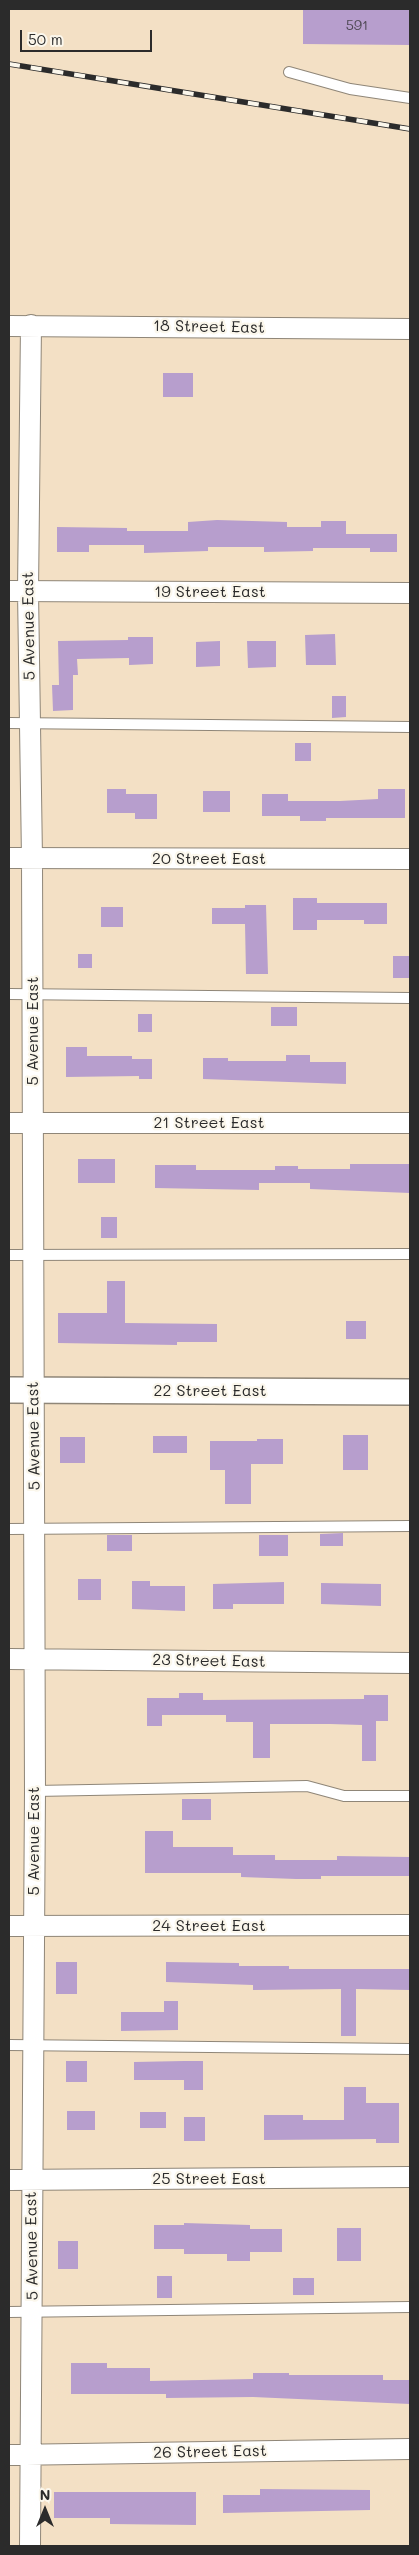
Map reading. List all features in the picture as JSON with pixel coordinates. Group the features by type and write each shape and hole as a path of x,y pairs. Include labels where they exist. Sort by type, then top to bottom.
{"street":[{"name":"5 Avenue East","path":"30,2546 35,1791 32,859 31,722 18,591 31,325"},
{"name":"18 Street East","path":"9,326 410,330"},
{"name":"19 Street East","path":"18,591 410,593"},
{"name":"20 Street East","path":"9,858 410,859"},
{"name":"21 Street East","path":"9,1122 410,1123"},
{"name":"22 Street East","path":"9,1390 410,1392"},
{"name":"23 Street East","path":"9,1659 410,1663"},
{"name":"24 Street East","path":"9,1926 410,1925"},
{"name":"25 Street East","path":"9,2180 410,2177"},
{"name":"26 Street East","path":"9,2455 410,2450"}],"lane":[{"path":"289,72 350,89 410,98"},
{"path":"9,722 410,727"},
{"path":"9,994 410,998"},
{"path":"9,1254 410,1254"},
{"path":"9,1529 410,1526"},
{"path":"35,1791 307,1786 344,1796 410,1796"},
{"path":"9,2045 410,2049"},
{"path":"9,2312 410,2307"}],"building":[{"path":"303,9 410,9 410,45 303,44"},
{"path":"163,373 193,373 193,397 163,397"},
{"path":"217,520 287,522 287,527 321,527 321,521 346,521 346,534 397,534 397,552 370,552 370,548 313,548 313,551 264,552 264,547 208,547 208,551 144,553 144,545 89,545 89,552 57,552 57,527 127,528 127,531 188,531 188,522"},
{"path":"335,634 336,665 306,665 305,635"},
{"path":"128,637 153,637 153,664 129,665 129,658 77,659 78,675 73,675 73,710 53,711 52,685 59,685 58,641 128,640"},
{"path":"220,641 220,666 196,667 196,642"},
{"path":"247,641 276,641 276,667 248,668"},
{"path":"332,696 346,696 346,717 332,718"},
{"path":"295,743 311,743 311,761 295,761"},
{"path":"107,789 126,789 126,794 157,794 157,819 135,819 135,813 107,813"},
{"path":"378,789 405,789 405,818 326,818 326,821 300,821 300,816 262,816 262,794 288,794 288,801 340,801 378,799"},
{"path":"203,791 230,791 230,812 203,812"},
{"path":"293,898 317,898 317,903 387,903 387,924 364,924 364,920 317,920 317,930 293,930"},
{"path":"245,905 266,905 268,974 246,974 245,924 212,924 212,908 245,908"},
{"path":"101,907 123,907 123,927 101,927"},
{"path":"78,954 92,954 92,968 78,968"},
{"path":"393,956 410,956 410,978 393,978"},
{"path":"271,1007 297,1007 297,1026 271,1026"},
{"path":"138,1014 152,1014 152,1032 138,1032"},
{"path":"66,1047 87,1047 87,1056 132,1056 132,1059 152,1059 152,1079 139,1079 139,1076 66,1077"},
{"path":"286,1055 310,1055 310,1062 346,1062 346,1084 203,1079 203,1058 228,1058 228,1061 286,1061"},
{"path":"78,1159 115,1159 115,1183 78,1183"},
{"path":"350,1164 410,1164 410,1193 310,1189 310,1183 259,1183 259,1190 155,1188 155,1165 196,1165 196,1170 275,1170 275,1166 298,1166 298,1169 350,1169"},
{"path":"101,1217 117,1217 117,1238 101,1238"},
{"path":"107,1281 125,1281 125,1323 217,1324 217,1342 177,1342 177,1345 58,1343 58,1313 107,1313"},
{"path":"346,1321 366,1321 366,1339 346,1339"},
{"path":"343,1435 368,1435 368,1470 343,1470"},
{"path":"153,1436 187,1436 187,1453 153,1453"},
{"path":"60,1437 85,1437 85,1463 60,1463"},
{"path":"257,1439 283,1439 283,1464 251,1464 251,1504 225,1504 225,1470 210,1470 210,1441 257,1441"},
{"path":"343,1533 343,1546 320,1546 320,1534"},
{"path":"107,1535 132,1535 132,1551 107,1551"},
{"path":"259,1535 288,1535 288,1556 259,1556"},
{"path":"78,1579 101,1579 101,1600 78,1600"},
{"path":"132,1581 150,1581 150,1586 185,1586 185,1611 132,1609"},
{"path":"284,1582 284,1604 233,1604 233,1609 213,1609 213,1584"},
{"path":"321,1583 381,1584 381,1606 321,1604"},
{"path":"179,1693 203,1693 203,1700 364,1699 364,1695 388,1695 388,1721 376,1721 376,1761 362,1761 362,1725 330,1724 270,1724 270,1758 253,1758 253,1722 226,1722 226,1715 162,1715 162,1726 147,1726 147,1698 179,1698"},
{"path":"182,1799 211,1799 211,1820 182,1820"},
{"path":"145,1831 173,1831 173,1847 233,1847 233,1855 275,1855 275,1860 337,1860 337,1856 410,1857 410,1876 321,1876 321,1879 296,1879 241,1877 241,1873 145,1873"},
{"path":"56,1962 77,1962 77,1994 56,1994"},
{"path":"166,1962 239,1963 239,1966 289,1966 289,1969 410,1969 410,1990 356,1989 356,2036 341,2036 341,1989 253,1990 253,1985 166,1982"},
{"path":"164,2001 178,2001 178,2030 121,2031 121,2012 164,2012"},
{"path":"66,2061 87,2061 87,2082 66,2082"},
{"path":"203,2061 203,2090 184,2090 184,2080 134,2080 134,2062"},
{"path":"344,2087 366,2087 366,2103 399,2103 399,2143 376,2143 376,2139 264,2140 264,2115 303,2115 303,2120 344,2120"},
{"path":"67,2111 95,2111 95,2130 67,2130"},
{"path":"140,2112 166,2112 166,2128 140,2128"},
{"path":"184,2117 205,2117 205,2141 184,2141"},
{"path":"184,2223 250,2225 250,2229 282,2229 282,2252 250,2252 250,2261 227,2261 227,2254 184,2254 184,2249 154,2249 154,2225 184,2225"},
{"path":"337,2228 361,2228 361,2261 337,2261"},
{"path":"58,2241 78,2241 78,2269 58,2269"},
{"path":"157,2276 172,2276 172,2298 157,2298"},
{"path":"293,2278 314,2278 314,2295 293,2295"},
{"path":"71,2363 107,2363 107,2368 150,2368 150,2381 253,2379 253,2373 383,2375 383,2380 410,2380 410,2404 253,2397 166,2398 166,2394 71,2394"},
{"path":"260,2489 370,2490 370,2510 223,2513 223,2495 260,2495"},
{"path":"54,2492 196,2492 196,2525 110,2524 110,2518 54,2518"}],"railway":[{"path":"9,64 410,129"}]}
